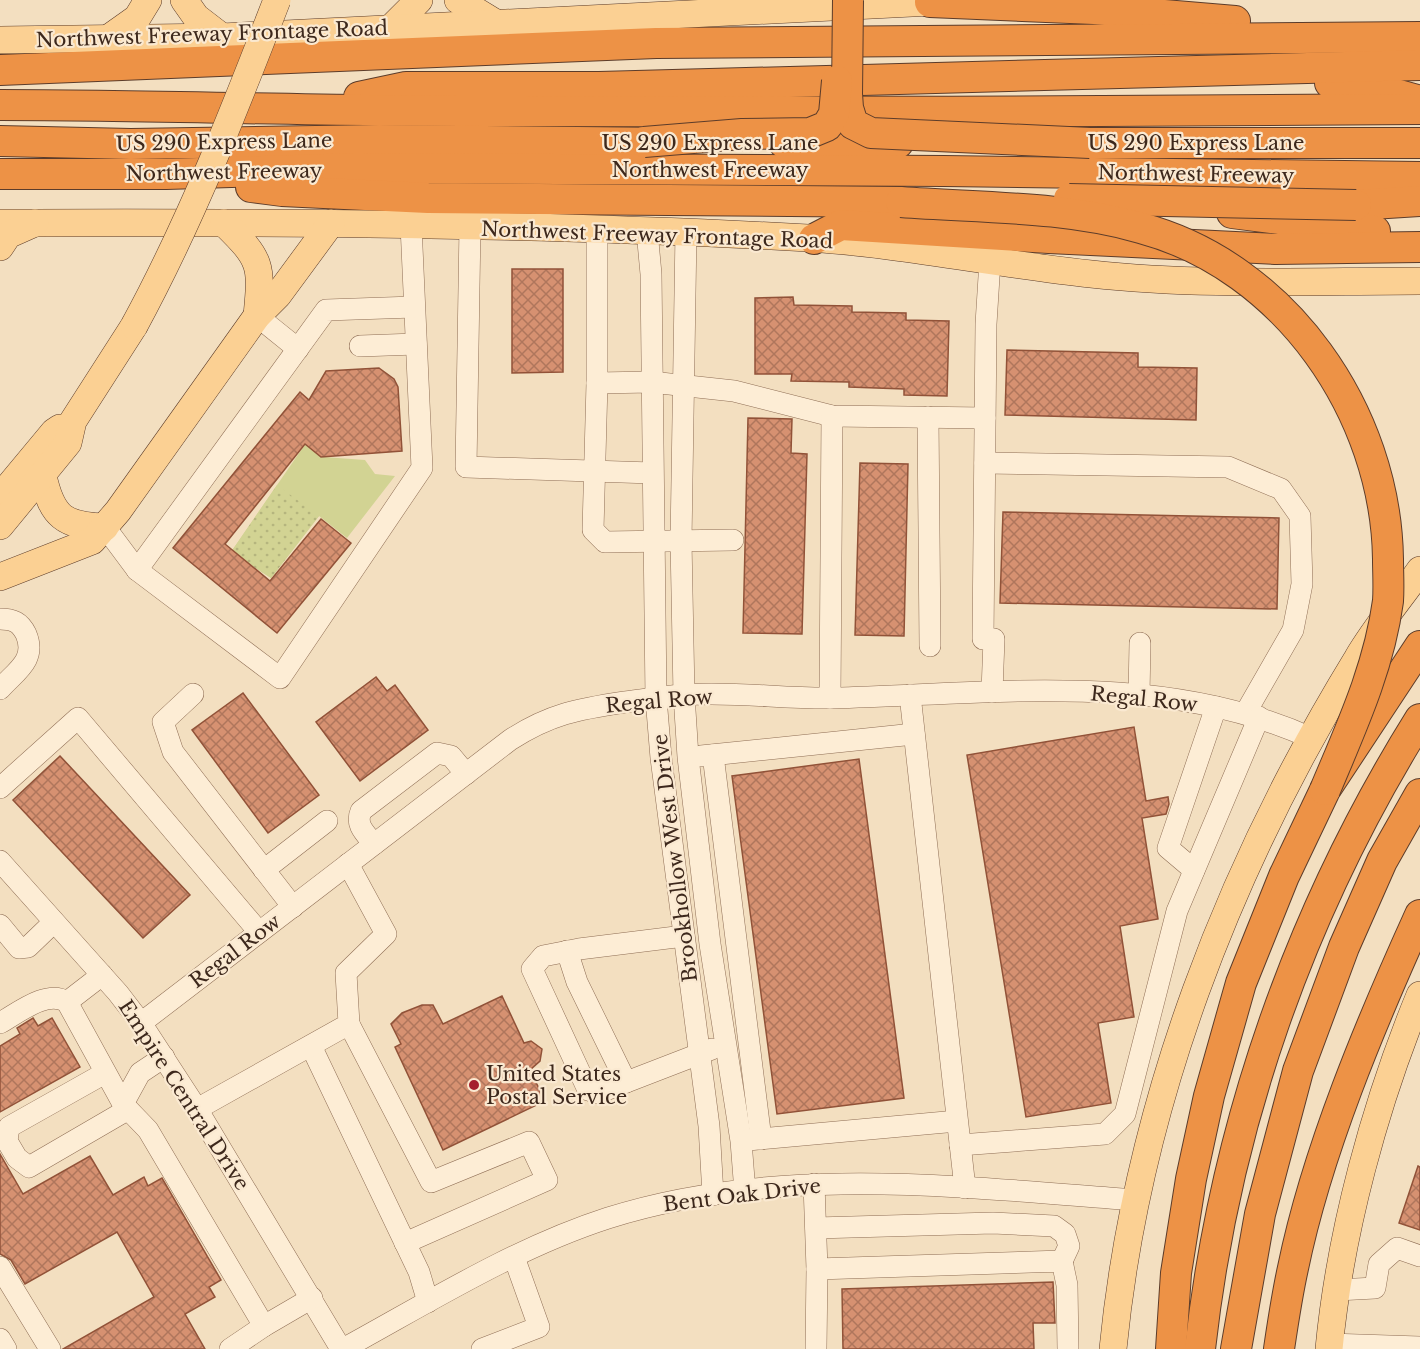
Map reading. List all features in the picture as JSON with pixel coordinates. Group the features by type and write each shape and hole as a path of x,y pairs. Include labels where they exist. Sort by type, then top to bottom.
{"highway":[{"path":"848,0 847,94 848,108 854,124 871,133 1090,143"},
{"path":"644,142 742,134 810,133 827,126 834,114 837,94 822,2"},
{"path":"930,2 1094,9 1420,36"},
{"path":"0,70 656,43 1420,36"},
{"path":"308,107 406,87 600,87 1185,69 1420,65"},
{"path":"1185,69 1270,80 1359,84 1420,101"},
{"path":"0,105 308,107 514,112 1064,112 1420,109"},
{"name":"US 290 Express Lane","path":"0,141 131,144 379,140 1420,143"},
{"name":"Northwest Freeway","path":"0,174 165,174 356,168 944,171 1420,177"},
{"path":"944,171 1035,186 1339,228 1420,234"},
{"path":"165,174 282,191 578,201 902,202 994,197 1356,205 1420,201"},
{"path":"902,202 1077,214 1141,227 1169,237 1220,262 1274,304 1329,368 1351,406 1382,495 1387,529 1388,598 1373,671 1325,790 1284,876 1241,983 1209,1096 1191,1179 1176,1273 1171,1349"},
{"path":"814,239 841,225 1275,249 1420,247"},
{"path":"1325,790 1420,646"},
{"path":"1200,1349 1210,1271 1225,1196 1256,1075 1302,947 1353,836 1420,719"},
{"path":"1236,1349 1260,1214 1298,1071 1344,947 1382,861 1420,794"},
{"path":"1279,1349 1293,1267 1325,1149 1395,969 1420,915"}],"main road":[{"path":"106,40 137,18 148,0"},
{"path":"184,0 196,17 222,37"},
{"path":"0,497 68,443 73,421 134,326 163,271 226,132 277,0"},
{"path":"391,28 419,0"},
{"path":"458,0 494,22"},
{"name":"Northwest Freeway Frontage Road","path":"0,40 222,37 822,2 963,0"},
{"name":"Northwest Freeway Frontage Road","path":"0,223 331,223 686,232 814,239 1093,274 1186,281 1420,281"},
{"path":"0,247 8,236 35,223"},
{"path":"224,223 248,246 256,260 261,276 257,316"},
{"path":"0,577 80,548 92,541 105,527 257,316 278,295 331,223"},
{"path":"0,464 35,471"},
{"path":"35,471 47,497 66,521 79,526 105,527"},
{"path":"0,526 35,471"},
{"path":"1113,1349 1136,1200 1173,1062 1210,953 1257,843 1311,738 1358,656 1420,570"},
{"path":"1329,1346 1337,1290 1370,1143 1420,995"}],"street":[{"path":"105,527 137,570 280,678 422,468 411,225"},
{"path":"470,227 466,467 652,473"},
{"path":"597,231 597,383 593,530 605,542 733,540"},
{"name":"Brookhollow West Drive","path":"647,231 651,274 652,541 656,698 673,855 709,1126 713,1195"},
{"name":"Brookhollow West Drive","path":"686,232 681,541 684,694 688,757 724,1044 751,1140 745,1192"},
{"path":"990,261 986,324 983,639 994,639 992,692"},
{"path":"137,570 326,310 414,307"},
{"path":"257,316 298,349"},
{"path":"360,346 416,344"},
{"path":"597,383 651,382 734,391 832,416 985,418"},
{"path":"830,698 832,416"},
{"path":"928,417 930,646"},
{"path":"960,1145 1105,1134 1125,1114 1177,911 1253,715 1293,630 1302,584 1300,516 1281,489 1228,466 985,463"},
{"path":"0,619 13,619 22,627 31,647 28,658 0,688"},
{"path":"1139,694 1140,643"},
{"name":"Regal Row","path":"141,1023 510,740 548,718 583,707 684,694 830,698 992,692 1139,694 1253,715 1311,738"},
{"path":"193,694 163,722 173,752 292,907"},
{"path":"910,695 965,1188"},
{"path":"1194,870 1168,848 1216,707"},
{"path":"0,788 78,718 259,932"},
{"path":"688,757 914,734"},
{"path":"374,844 359,826 361,811 437,753 451,756 466,774"},
{"path":"713,755 751,1140 957,1121"},
{"path":"264,870 327,821"},
{"path":"673,855 699,852"},
{"name":"Empire Central Drive","path":"0,861 102,975 141,1023 197,1109 342,1349"},
{"path":"348,864 386,934 346,973 350,1024 431,1182 529,1142 547,1180 405,1243"},
{"path":"0,925 20,948 28,947 54,922"},
{"path":"684,936 543,956 532,969 588,1090 598,1093 724,1044"},
{"path":"567,951 577,982 626,1082"},
{"path":"67,1002 102,975"},
{"path":"0,1023 44,999 61,998 67,1002 125,1107 138,1117 148,1130 264,1326"},
{"path":"197,1109 350,1024"},
{"path":"311,1046 419,1272 428,1302"},
{"path":"105,1073 9,1127 7,1141 17,1158 29,1167 125,1107 140,1073 164,1058"},
{"path":"814,1184 817,1269 816,1349"},
{"name":"Bent Oak Drive","path":"342,1349 514,1257 608,1218 693,1197 814,1184 965,1188 1136,1200"},
{"path":"816,1228 993,1223 1054,1226 1065,1234 1069,1246 1062,1261 1067,1285 1068,1349"},
{"path":"1337,1290 1375,1288 1379,1264 1397,1248 1420,1256"},
{"path":"482,1349 539,1327 514,1257"},
{"path":"817,1269 1062,1261"},
{"path":"0,1267 50,1349"},
{"path":"230,1349 312,1298"},
{"path":"0,1340 6,1349"},
{"path":"1329,1346 1420,1347"}],"green space":[{"path":"308,440 322,446 324,457 365,460 375,474 395,476 347,538 319,516 271,578 231,552"},
{"path":"277,485 319,516 271,578 231,552"}],"building":[{"path":"512,269 563,269 563,372 512,373"},
{"path":"793,297 794,305 852,306 852,312 906,313 906,320 949,321 947,396 904,395 904,389 849,387 849,382 791,381 792,374 755,374 755,298"},
{"path":"1007,350 1138,353 1138,367 1197,368 1196,420 1005,415"},
{"path":"379,368 394,379 398,387 402,451 321,457 305,444 225,544 270,581 321,519 351,543 277,633 173,548 300,392 309,400 326,371"},
{"path":"748,418 792,419 791,453 807,454 802,634 743,633"},
{"path":"860,463 908,464 904,636 855,635"},
{"path":"1003,512 1279,518 1277,609 1000,603"},
{"path":"376,677 387,691 395,685 428,730 360,781 316,722"},
{"path":"243,693 319,795 268,833 192,730"},
{"path":"1134,727 1146,801 1168,797 1169,804 1166,814 1142,818 1158,919 1120,926 1134,1017 1098,1023 1111,1103 1026,1117 967,755"},
{"path":"60,756 190,895 143,938 13,800"},
{"path":"859,759 904,1098 777,1114 732,776"},
{"name":"United States Postal Service","path":"502,996 524,1043 531,1041 542,1049 540,1061 530,1070 545,1101 443,1150 395,1047 401,1044 391,1024 402,1013 422,1005 433,1005 443,1024"},
{"path":"33,1018 38,1026 52,1018 80,1067 0,1112 0,1046 20,1034 17,1028"},
{"path":"0,1154 23,1194 90,1156 113,1195 144,1177 148,1186 162,1178 221,1280 209,1287 215,1297 185,1314 205,1349 63,1349 154,1297 117,1232 25,1284 11,1260 0,1254"},
{"path":"1418,1166 1420,1167 1420,1230 1399,1223"},
{"path":"1053,1282 1055,1323 1033,1323 1034,1349 843,1349 842,1289"}],"place":[{"name":"United States Postal Service","path":"474,1085"}]}
